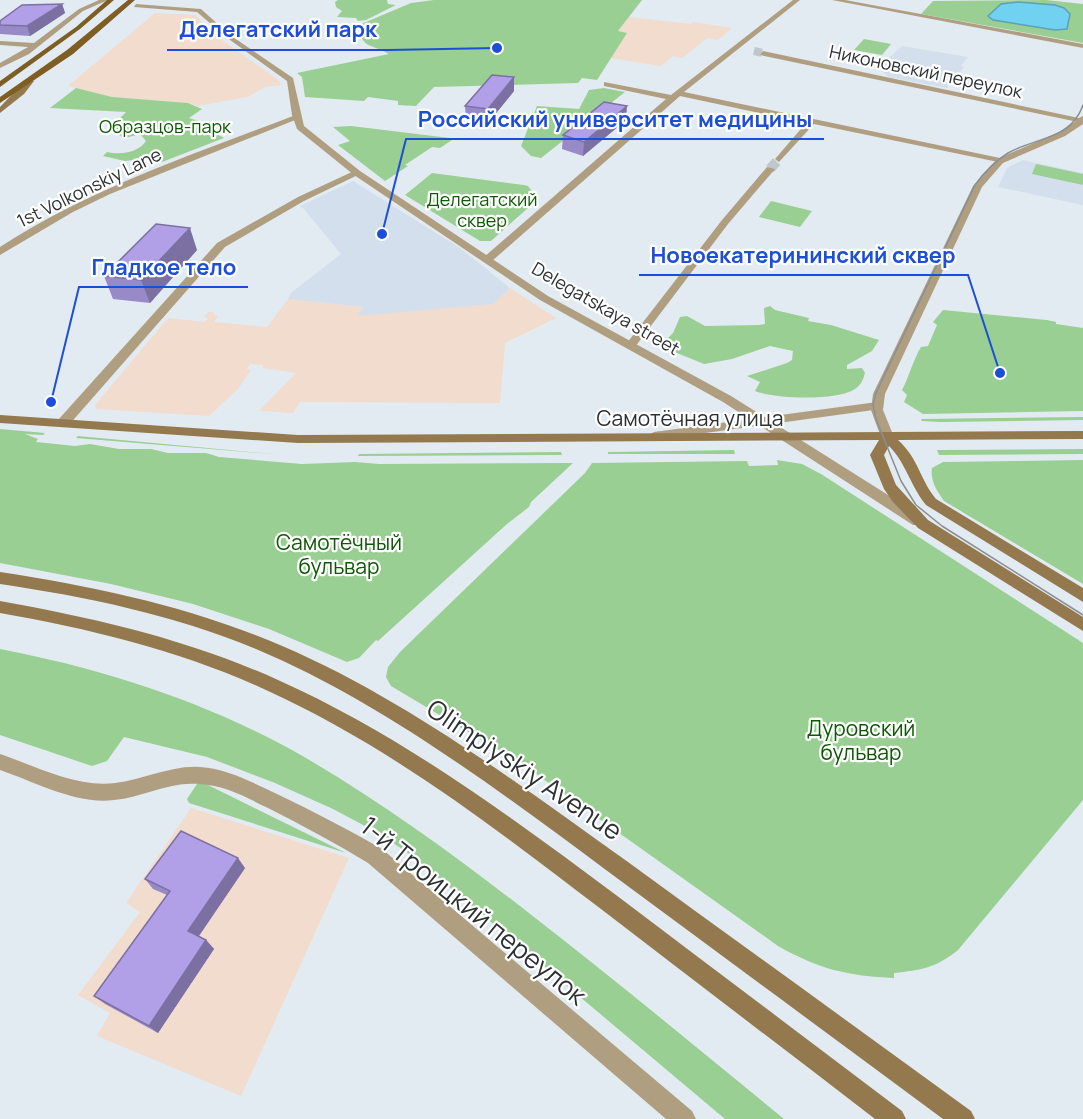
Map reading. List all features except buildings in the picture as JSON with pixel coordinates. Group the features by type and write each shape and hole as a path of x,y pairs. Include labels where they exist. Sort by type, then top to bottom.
{"main road":[{"path":"2,83 78,28 111,0"},
{"path":"0,101 134,3 145,0"},
{"path":"0,111 30,81"},
{"name":"Самотёчная улица","path":"0,419 297,439 1083,435"},
{"path":"887,437 906,455 914,478 930,502 1083,596"},
{"name":"Delegatskaya street","path":"887,437 877,455 889,486 898,499 923,524 1083,626"},
{"name":"Olimpiyskiy Avenue","path":"0,578 102,595 222,630 299,662 353,691 510,788 963,1119"},
{"path":"0,607 79,622 156,643 277,688 334,716 420,766 487,810 894,1119"}],"street":[{"path":"0,66 35,45 81,10 105,0"},
{"path":"488,259 674,96 797,0"},
{"path":"835,0 1083,46"},
{"path":"134,3 199,9 228,36 285,77 293,87 296,118"},
{"path":"0,43 35,45"},
{"path":"735,47 748,50"},
{"name":"Никоновский переулок","path":"764,53 1082,119"},
{"path":"607,84 812,121 1000,161"},
{"name":"Delegatskaya street","path":"296,118 304,131 357,173 555,305 727,399 923,524"},
{"name":"1st Volkonskiy Lane","path":"0,252 45,224 135,180 296,118"},
{"path":"887,437 877,406 879,394 979,184 1000,161 1062,134 1082,119"},
{"path":"779,159 812,121"},
{"path":"631,345 725,222 770,169"},
{"path":"63,423 221,245 301,199 357,173"},
{"path":"651,436 877,406"},
{"name":"1-й Троицкий переулок","path":"0,762 79,789 112,792 145,786 172,777 198,775 229,780 321,824 375,856 684,1119"}],"shaded area":[{"path":"155,13 196,15 212,33 277,79 282,85 266,87 247,97 198,106 188,103 112,97 68,86"},
{"path":"629,17 691,24 693,22 732,28 718,40 707,38 682,58 673,56 661,66 611,58 626,33 618,32"},
{"path":"902,46 968,57 961,66 964,67 947,88 889,77 878,68"},
{"path":"1023,160 1083,173 1083,205 998,187 1007,168"},
{"path":"353,181 460,248 510,288 493,304 357,316 364,307 288,299 291,293 341,254 300,206"},
{"path":"510,288 556,318 505,343 500,403 300,402 293,413 259,411 296,373 250,364 247,369 251,370 238,389 209,416 96,409 95,405 168,318 205,322 208,318 204,317 208,312 214,312 214,315 218,316 214,322 267,327 288,299 364,307 358,315 493,304"},
{"path":"191,808 349,858 241,1096 97,1036 110,1013 78,995 140,912 126,903"}],"green space":[{"path":"338,0 387,0 388,4 396,5 366,20 358,21 356,18 337,17 342,11 336,7 335,2"},
{"path":"434,0 642,0 618,31 627,33 597,80 582,78 578,83 434,87 416,106 398,105 398,101 368,97 364,101 305,97 302,77 297,73 389,54 364,42 359,25 411,3"},
{"path":"1046,0 1083,4 1083,43 921,14 933,1"},
{"path":"864,39 891,44 882,55 854,50"},
{"name":"Образцов-парк","path":"76,88 112,97 188,103 202,109 189,118 202,122 208,130 224,138 162,162 149,158 125,161 103,156 107,152 134,151 146,141 140,134 125,138 118,132 122,129 109,129 126,112 50,108"},
{"path":"604,88 625,92 541,158 531,156 521,146 537,106 579,109 589,90"},
{"path":"351,126 452,140 440,148 432,147 385,181 338,145 350,141 333,127"},
{"path":"1036,164 1083,174 1083,185 1032,174"},
{"name":"Делегатский сквер","path":"432,173 524,185 528,186 538,199 491,241 480,241 405,195"},
{"path":"771,201 812,211 800,227 759,217"},
{"path":"770,306 775,310 809,318 808,321 831,325 879,340 872,351 847,365 847,369 862,368 865,373 859,386 847,393 835,396 806,398 764,394 755,391 760,382 747,376 787,363 792,360 793,351 770,346 732,359 704,364 666,346 665,341 673,333 680,317 687,316 705,326 759,325 765,324 764,308"},
{"path":"943,310 1047,320 1056,322 1056,324 1083,328 1083,411 923,414 904,402 907,395 902,390 921,347 928,346 937,325 933,322"},
{"path":"1083,417 1083,420 940,422 922,421 921,419"},
{"name":"Самотёчный бульвар","path":"0,429 45,433 43,435 25,434 38,439 36,442 75,446 90,444 119,449 151,449 168,453 206,453 219,457 302,464 355,462 379,464 573,463 531,502 529,507 507,524 378,641 376,640 359,658 347,662 269,629 193,604 111,584 0,563"},
{"path":"78,436 284,455 76,438"},
{"path":"1083,449 1083,454 939,455 937,450"},
{"path":"734,450 735,454 608,454 608,452"},
{"path":"561,452 562,455 358,456 359,454"},
{"name":"Дуровский бульвар","path":"777,460 802,464 821,474 1083,643 1083,800 958,950 943,961 928,967 894,973 894,978 834,970 820,966 778,946 525,766 391,686 386,677 388,667 400,652 585,473 592,463 747,461 749,466 778,465"},
{"path":"1083,460 1083,584 944,501 932,477 932,468 943,462"},
{"path":"0,649 79,667 158,691 234,721 306,758 394,814 479,875 597,967 784,1119 725,1119 415,858 380,834 333,809 275,783 207,757 124,737 107,761 92,766 0,735"},
{"path":"204,783 346,853 189,803 187,799 197,784"}],"water":[{"path":"1018,2 1055,5 1064,8 1070,14 1067,29 1055,30 993,20 988,16 1001,4"}],"tunnel":[{"path":"754,51 763,53"},
{"path":"770,169 779,159"}],"tram line":[{"path":"1083,105 1070,125 1052,136 1008,153 982,175 975,185 876,393 873,405 876,419 901,481 916,505 942,526 1083,615"}],"place":[{"name":"Делегатский парк","path":"497,48"},
{"name":"Российский университет медицины","path":"382,234"},
{"name":"Новоекатерининский сквер","path":"1000,373"},
{"name":"Гладкое тело","path":"51,402"}]}
